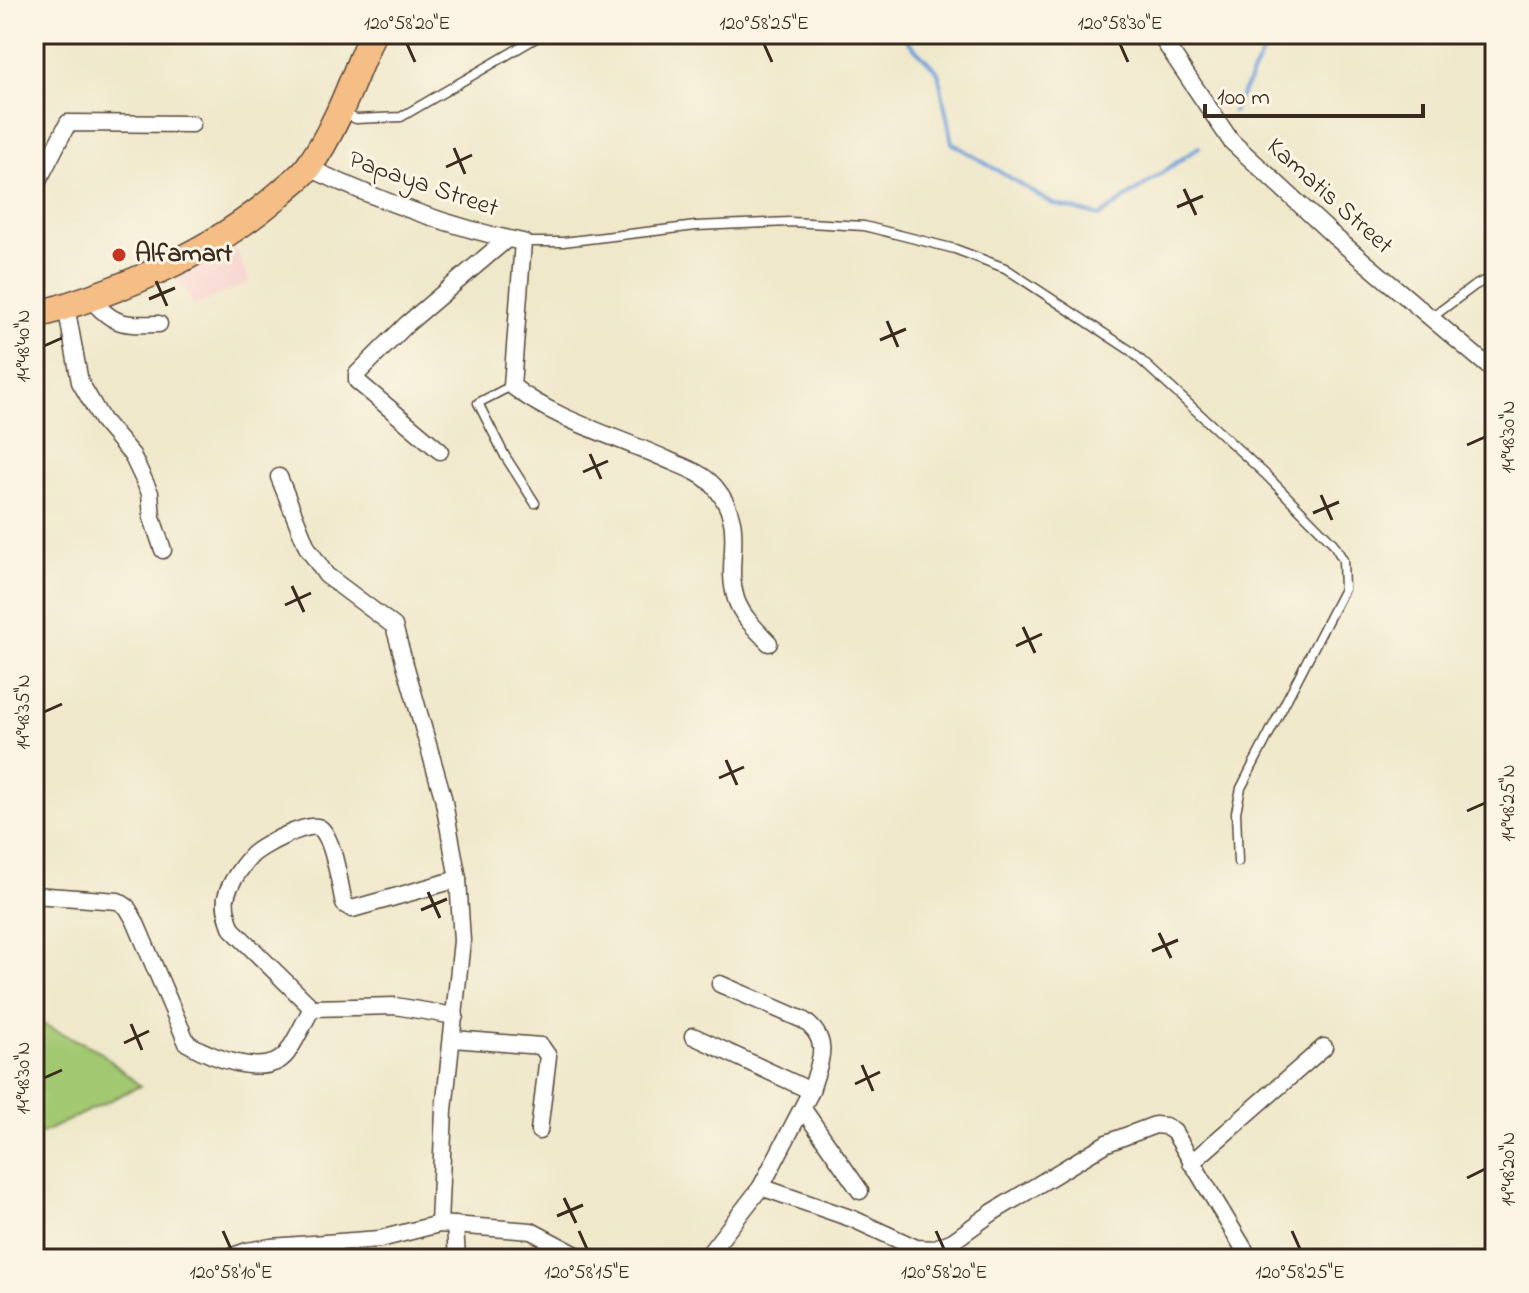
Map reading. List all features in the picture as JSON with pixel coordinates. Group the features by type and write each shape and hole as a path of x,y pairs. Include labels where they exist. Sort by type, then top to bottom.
{"main road":[{"path":"34,316 78,302 183,259 258,214 309,168 339,111 372,34"}],"street":[{"name":"Kamatis Street","path":"1159,34 1231,141 1335,237 1495,372"},
{"path":"34,189 68,123 192,124"},
{"name":"Papaya Street","path":"309,168 395,206 454,226 515,240"},
{"path":"515,240 512,386 544,408 632,443 703,476 714,486 732,517 736,545 732,582 737,602 769,643"},
{"path":"440,451 357,381 357,374 407,324 515,240"},
{"path":"159,324 131,325 106,317 78,302 80,382 102,420 132,455 150,493 152,518 163,550"},
{"path":"279,477 307,547 326,575 394,626 443,797 458,879 462,941 444,1110 447,1224 457,1259"},
{"path":"455,1016 395,1006 312,1008 232,929 226,914 227,893 251,855 311,825 318,826 329,840 344,904 352,909 458,879"},
{"path":"34,895 100,898 118,901 127,907 182,1036 199,1050 251,1066 271,1066 286,1055 312,1008"},
{"path":"705,1259 761,1187 803,1109 823,1048 815,1028 803,1020 720,984"},
{"path":"693,1036 811,1091"},
{"path":"453,1039 541,1046 545,1049 548,1056 539,1131"},
{"path":"1191,1163 1324,1047"},
{"path":"803,1109 860,1191"},
{"path":"761,1187 853,1219 916,1248 933,1249 953,1241 993,1212 1107,1143 1137,1129 1165,1126 1174,1132 1250,1259"},
{"path":"225,1259 271,1247 380,1239 447,1224 531,1231 584,1259"}],"lane":[{"path":"339,111 356,119 401,117 543,34"},
{"path":"515,240 563,242 696,226 790,222 864,226 955,249 1005,268 1131,351 1265,474 1333,543 1343,560 1344,589 1241,788 1236,812 1238,862"},
{"path":"1431,318 1474,286 1495,275"},
{"path":"512,386 478,403 505,456 535,503"}],"shaded area":[{"path":"232,240 250,282 195,306 174,274"}],"green space":[{"path":"34,1020 98,1050 140,1086 34,1137"}],"waterway":[{"path":"901,34 938,72 952,143 1053,204 1100,216 1199,147"},
{"path":"1233,112 1268,42 1297,34"},
{"path":"1378,34 1386,38 1391,34"}],"place":[{"name":"Alfamart","path":"119,255"}]}
